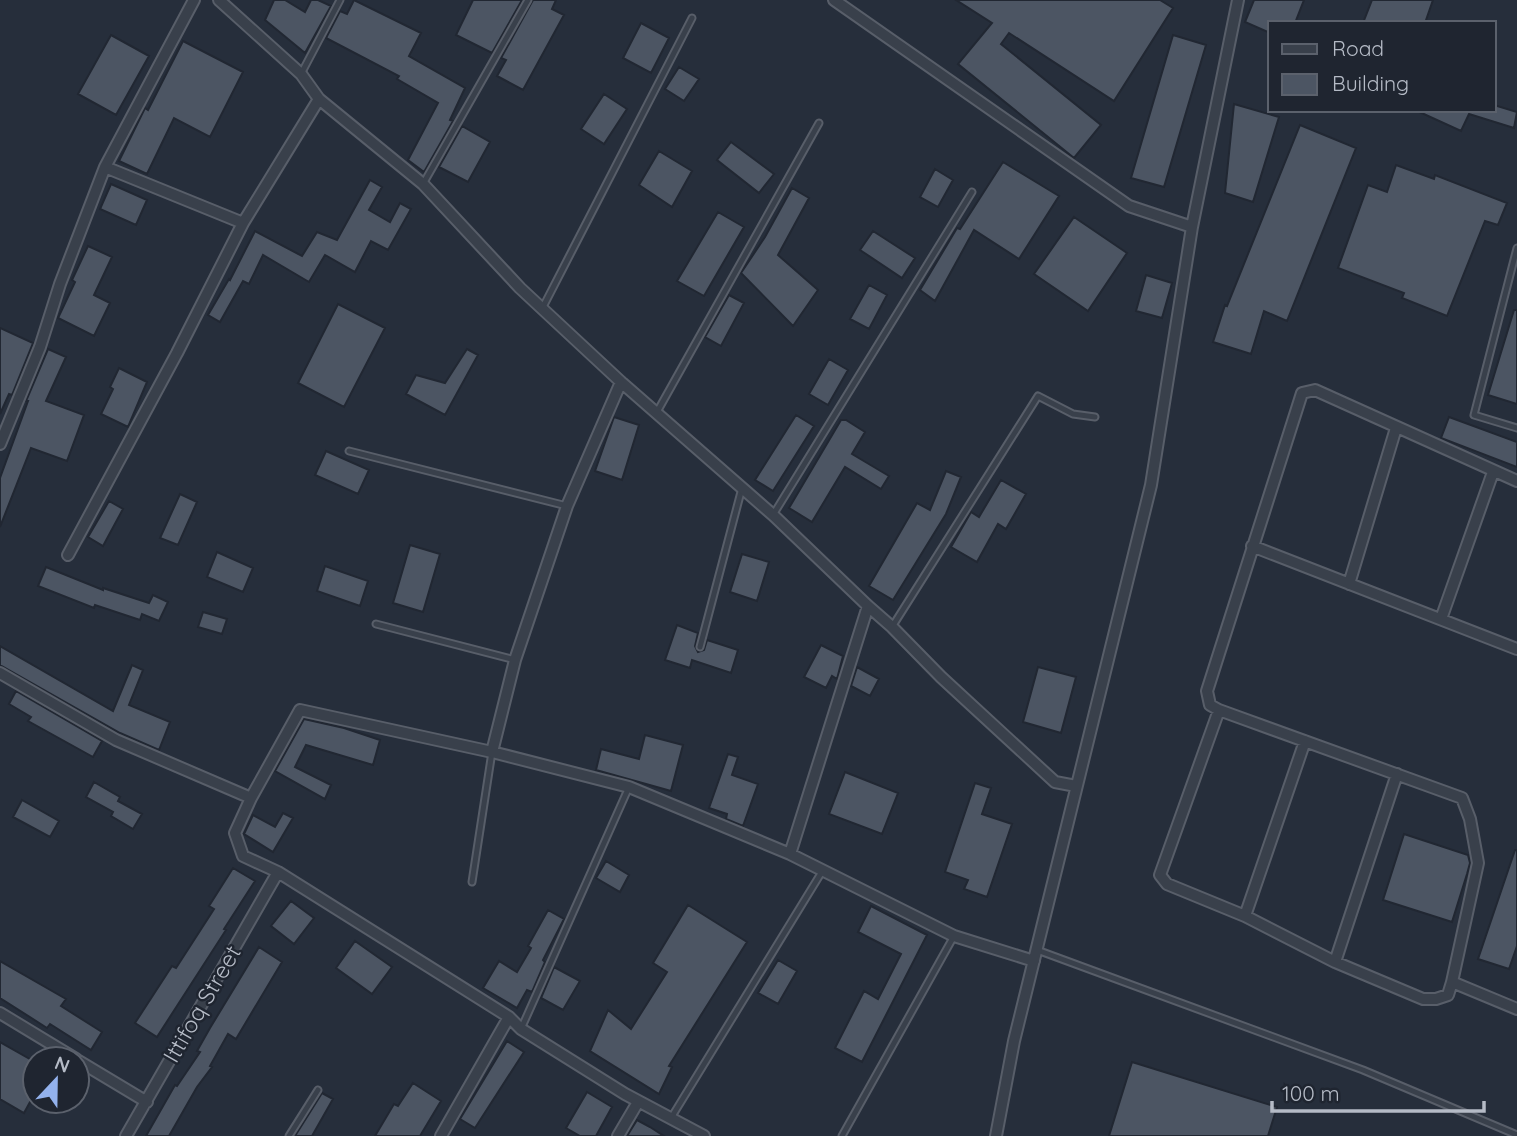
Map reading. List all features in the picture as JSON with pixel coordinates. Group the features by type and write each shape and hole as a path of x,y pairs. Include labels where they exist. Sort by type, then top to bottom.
{"street":[{"path":"0,444 40,347 60,284 105,167 194,0"},
{"path":"219,0 301,74 318,99 423,184 520,288 621,382 773,515 1055,782 1076,786"},
{"path":"834,0 1129,205 1192,227"},
{"path":"996,1136 1014,1041 1151,485 1192,227 1238,0"},
{"path":"68,555 189,331 243,223 318,99"},
{"path":"105,167 243,223"},
{"path":"492,751 515,660 566,506 621,382"},
{"path":"1219,710 1160,875 1167,884 1245,916 1335,962 1423,999 1448,995 1478,863 1470,819 1462,798 1219,710 1210,705 1207,691 1302,393 1315,390 1517,481"},
{"path":"1349,584 1396,428"},
{"path":"1441,619 1493,472"},
{"path":"1252,546 1517,649"},
{"path":"790,854 868,606"},
{"path":"0,674 116,740 251,798"},
{"path":"704,1136 638,1102 521,1029 509,1017 278,872 243,856 235,833 251,798 300,710 492,751 629,787 790,854 954,936 1035,956"},
{"path":"1245,916 1305,741"},
{"path":"1335,962 1397,774"},
{"name":"Ittifoq Street","path":"126,1136 278,872"},
{"path":"1452,982 1517,1009"},
{"path":"0,1013 54,1045"},
{"path":"441,1136 509,1017"},
{"path":"91,1068 147,1102"},
{"path":"618,1136 638,1102"}],"lane":[{"path":"301,74 340,0"},
{"path":"423,184 528,0"},
{"path":"542,307 692,18"},
{"path":"657,412 819,123"},
{"path":"773,515 971,192"},
{"path":"1517,248 1474,415 1517,428"},
{"path":"892,627 1038,396 1073,414 1095,417"},
{"path":"349,450 566,506"},
{"path":"700,647 742,488"},
{"path":"376,624 515,660"},
{"path":"472,882 492,751"},
{"path":"521,1029 629,787"},
{"path":"670,1118 823,870"},
{"path":"842,1136 954,936"},
{"path":"1035,956 1363,1070 1517,1135"},
{"path":"289,1136 318,1090"}],"building":[{"path":"274,0 285,0 305,12 311,0 331,6 305,53 265,20"},
{"path":"354,0 421,33 409,56 465,88 450,120 453,121 424,172 408,160 438,103 397,79 399,76 326,38 340,11 347,14"},
{"path":"473,0 522,0 492,53 456,35"},
{"path":"533,0 556,0 552,9 564,15 523,90 497,76 506,60 501,58"},
{"path":"956,0 1160,0 1173,8 1114,101 1009,33 1001,44 1101,125 1074,158 958,64 992,23"},
{"path":"1254,0 1304,0 1296,21 1268,21 1268,32 1245,22"},
{"path":"1372,0 1433,0 1426,21 1364,21"},
{"path":"641,23 669,38 651,73 623,58"},
{"path":"111,35 149,56 116,115 78,94"},
{"path":"1173,35 1206,45 1164,187 1131,178"},
{"path":"183,41 243,72 210,137 174,118 147,174 119,161"},
{"path":"679,67 699,79 684,101 665,89"},
{"path":"604,94 627,109 604,144 581,129"},
{"path":"1234,104 1279,117 1253,202 1225,193"},
{"path":"1496,106 1517,112 1514,128 1469,114 1461,131 1419,112 1496,112"},
{"path":"1300,125 1356,148 1287,321 1264,311 1251,354 1213,342 1225,305 1227,306"},
{"path":"462,126 490,142 468,182 439,167"},
{"path":"731,142 774,174 759,193 717,160"},
{"path":"659,151 692,171 672,207 639,185"},
{"path":"1003,162 1059,196 1019,259 974,230 935,301 920,290 957,228 960,229"},
{"path":"1396,165 1434,179 1435,175 1507,203 1498,225 1485,221 1447,316 1402,298 1404,293 1338,268 1368,185 1387,192"},
{"path":"935,169 953,180 938,207 920,197"},
{"path":"370,180 382,187 369,210 390,222 400,203 411,209 388,250 371,241 355,272 325,255 309,282 263,255 249,284 243,281 220,322 208,315 230,280 255,231 302,256 317,232 337,240"},
{"path":"111,184 147,200 136,225 100,209"},
{"path":"792,188 809,198 778,255 818,290 793,326 741,273"},
{"path":"718,212 744,227 704,296 677,281"},
{"path":"1074,217 1127,253 1088,311 1034,274"},
{"path":"873,231 915,258 902,278 860,250"},
{"path":"88,246 112,257 94,295 110,303 94,336 58,318"},
{"path":"1146,275 1172,283 1162,318 1136,311"},
{"path":"869,285 887,295 869,329 850,319"},
{"path":"729,295 744,303 721,346 705,337"},
{"path":"338,304 385,328 344,407 298,383"},
{"path":"1514,310 1517,310 1517,404 1488,395"},
{"path":"0,328 33,343 12,395 9,394 0,414"},
{"path":"48,349 66,357 46,401 84,415 67,461 31,448 0,527 0,478 26,401"},
{"path":"467,349 478,355 445,415 406,394 416,375 445,383"},
{"path":"829,359 848,370 828,405 809,394"},
{"path":"119,368 147,382 128,427 101,414"},
{"path":"796,415 814,426 773,491 755,480"},
{"path":"614,417 639,425 622,480 595,471"},
{"path":"1449,417 1517,442 1517,467 1441,438"},
{"path":"841,420 846,420 865,432 852,454 889,476 881,489 845,467 812,522 789,508"},
{"path":"326,451 369,470 358,494 315,475"},
{"path":"946,471 961,477 946,514 893,600 869,586 917,503 930,510"},
{"path":"1001,480 1026,494 1006,529 998,524 977,562 951,547 971,512 979,517"},
{"path":"180,494 197,502 178,545 160,538"},
{"path":"109,501 123,509 103,546 88,537"},
{"path":"410,545 440,554 423,612 393,603"},
{"path":"217,552 253,568 243,592 207,577"},
{"path":"742,554 769,562 757,601 730,592"},
{"path":"325,566 368,581 360,606 317,591"},
{"path":"46,567 103,590 149,603 153,595 168,602 159,621 142,614 140,620 95,605 94,608 38,586"},
{"path":"203,612 227,619 222,634 198,627"},
{"path":"677,625 698,633 695,646 698,652 704,650 707,640 738,650 731,673 692,660 690,668 665,660"},
{"path":"821,645 843,656 837,679 832,676 826,688 804,677"},
{"path":"0,646 113,711 132,665 143,670 129,705 170,722 159,750 120,733 0,665"},
{"path":"857,667 879,679 870,696 851,686"},
{"path":"1038,667 1076,677 1061,733 1023,722"},
{"path":"16,691 102,741 93,757 28,721 31,717 9,704"},
{"path":"304,719 380,740 373,765 306,745 295,767 331,785 325,799 275,771"},
{"path":"645,735 683,745 671,791 596,770 601,749 639,759"},
{"path":"728,754 738,757 732,775 758,784 743,826 726,819 727,814 709,808"},
{"path":"845,772 898,793 882,834 829,814"},
{"path":"94,782 120,797 118,801 142,814 133,829 111,816 113,812 86,797"},
{"path":"975,783 991,788 982,814 1012,824 987,897 964,889 968,880 945,872"},
{"path":"22,800 59,821 50,837 13,817"},
{"path":"283,813 293,818 273,852 244,834 253,815 275,827"},
{"path":"1404,834 1468,855 1470,863 1452,922 1383,900"},
{"path":"1515,850 1517,946 1509,969 1478,959"},
{"path":"606,861 629,875 620,892 596,878"},
{"path":"233,868 255,881 157,1037 135,1023 172,966 176,968 214,909 209,906"},
{"path":"291,901 314,918 294,944 271,926"},
{"path":"688,905 747,942 669,1066 672,1067 659,1094 590,1051 608,1010 631,1029 667,972 653,963"},
{"path":"871,906 927,935 862,1062 835,1048 864,991 878,999 901,954 858,932"},
{"path":"548,910 564,919 543,960 545,962 532,992 527,990 517,1008 483,988 499,961 517,972"},
{"path":"355,941 392,967 372,994 336,968"},
{"path":"259,947 282,962 236,1039 228,1034 210,1066 212,1067 197,1087 169,1136 146,1136 175,1085 177,1086 200,1052 197,1051"},
{"path":"778,960 797,971 778,1004 758,993"},
{"path":"0,961 66,999 61,1006 102,1032 91,1050 91,1045 83,1045 50,1024 47,1028 0,998"},
{"path":"554,967 580,981 563,1010 541,998"},
{"path":"507,1041 524,1052 475,1128 460,1119"},
{"path":"0,1042 21,1054 21,1111 0,1099"},
{"path":"1132,1062 1277,1107 1268,1136 1109,1136"},
{"path":"413,1083 441,1101 420,1136 375,1136 394,1104 398,1106"},
{"path":"587,1092 612,1107 596,1136 580,1136 566,1128"},
{"path":"322,1093 333,1099 312,1136 295,1136"},
{"path":"637,1120 650,1127 664,1136 627,1136"}]}
